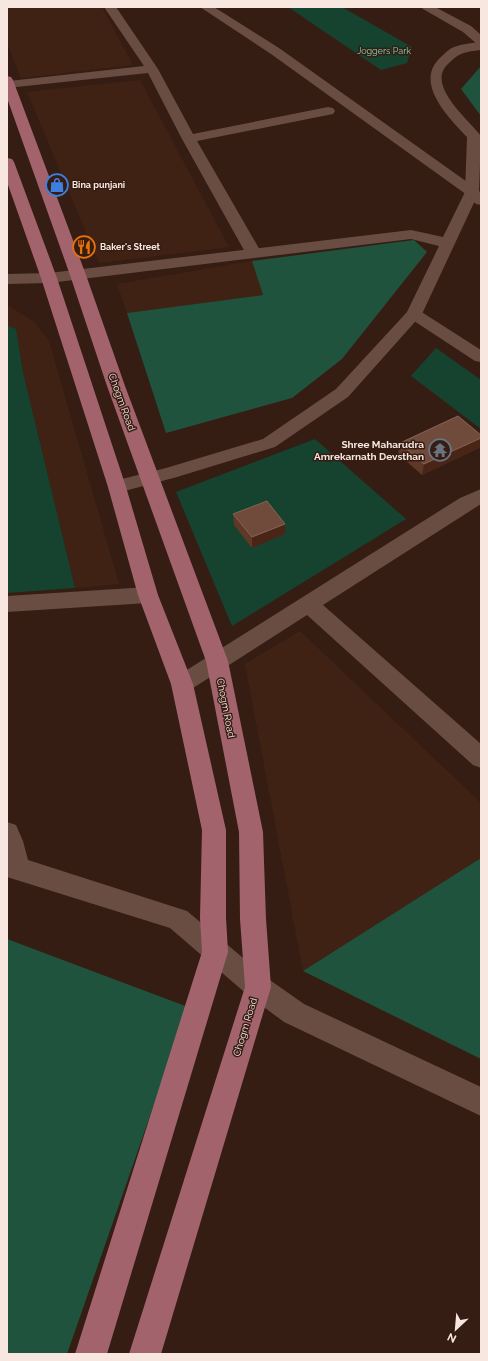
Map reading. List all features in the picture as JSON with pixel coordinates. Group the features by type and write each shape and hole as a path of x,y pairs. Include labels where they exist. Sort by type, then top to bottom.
{"main road":[{"name":"Chogm Road","path":"8,82 78,275 116,386 217,661 251,832 253,919 258,987 145,1354"},
{"path":"7,162 49,278 117,487 148,595 182,684 214,830 212,918 215,952 91,1354"}],"street":[{"path":"110,7 152,69 189,139 254,252"},
{"path":"206,7 275,51 476,196"},
{"path":"427,7 467,29 481,41"},
{"path":"117,487 150,479 269,443 342,393 414,314 447,243 476,196 474,136 456,118 438,92 436,75 441,61 459,49 481,46"},
{"path":"8,82 152,69"},
{"path":"189,139 328,111"},
{"path":"7,279 49,278 78,275 254,252 411,234 447,243"},
{"path":"414,314 481,357"},
{"path":"182,684 308,604 476,504"},
{"path":"7,604 148,595"},
{"path":"308,604 481,758"},
{"path":"7,833 11,841 12,867 178,919 258,987 294,1013 481,1102"}],"shaded area":[{"path":"7,7 102,7 133,65 21,78 7,43"},
{"path":"140,80 229,247 99,263 27,92"},
{"path":"252,261 263,295 127,313 117,284"},
{"path":"7,305 33,321 49,341 119,584 75,588 23,372 16,329 7,325"},
{"path":"300,631 481,803 481,858 303,971 245,664"}],"green space":[{"name":"Joggers Park","path":"288,7 342,7 412,47 407,63 381,70"},
{"path":"481,66 481,116 461,89"},
{"path":"414,240 427,252 342,359 292,398 166,433 127,313 263,295 252,261"},
{"path":"7,325 16,329 23,372 75,588 7,593"},
{"path":"436,348 481,380 481,429 411,376"},
{"path":"315,439 406,519 232,626 176,492"},
{"path":"481,858 481,1059 303,971"},
{"path":"7,939 188,1007 67,1354 7,1354"}],"building":[{"path":"458,416 481,435 481,438 424,464 400,443"},
{"path":"267,501 285,524 252,537 233,514"}],"place":[{"name":"Bina punjani","path":"57,185"},
{"name":"Baker's Street","path":"84,247"},
{"name":"Shree Maharudra Amrekarnath Devsthan","path":"440,450"}]}
